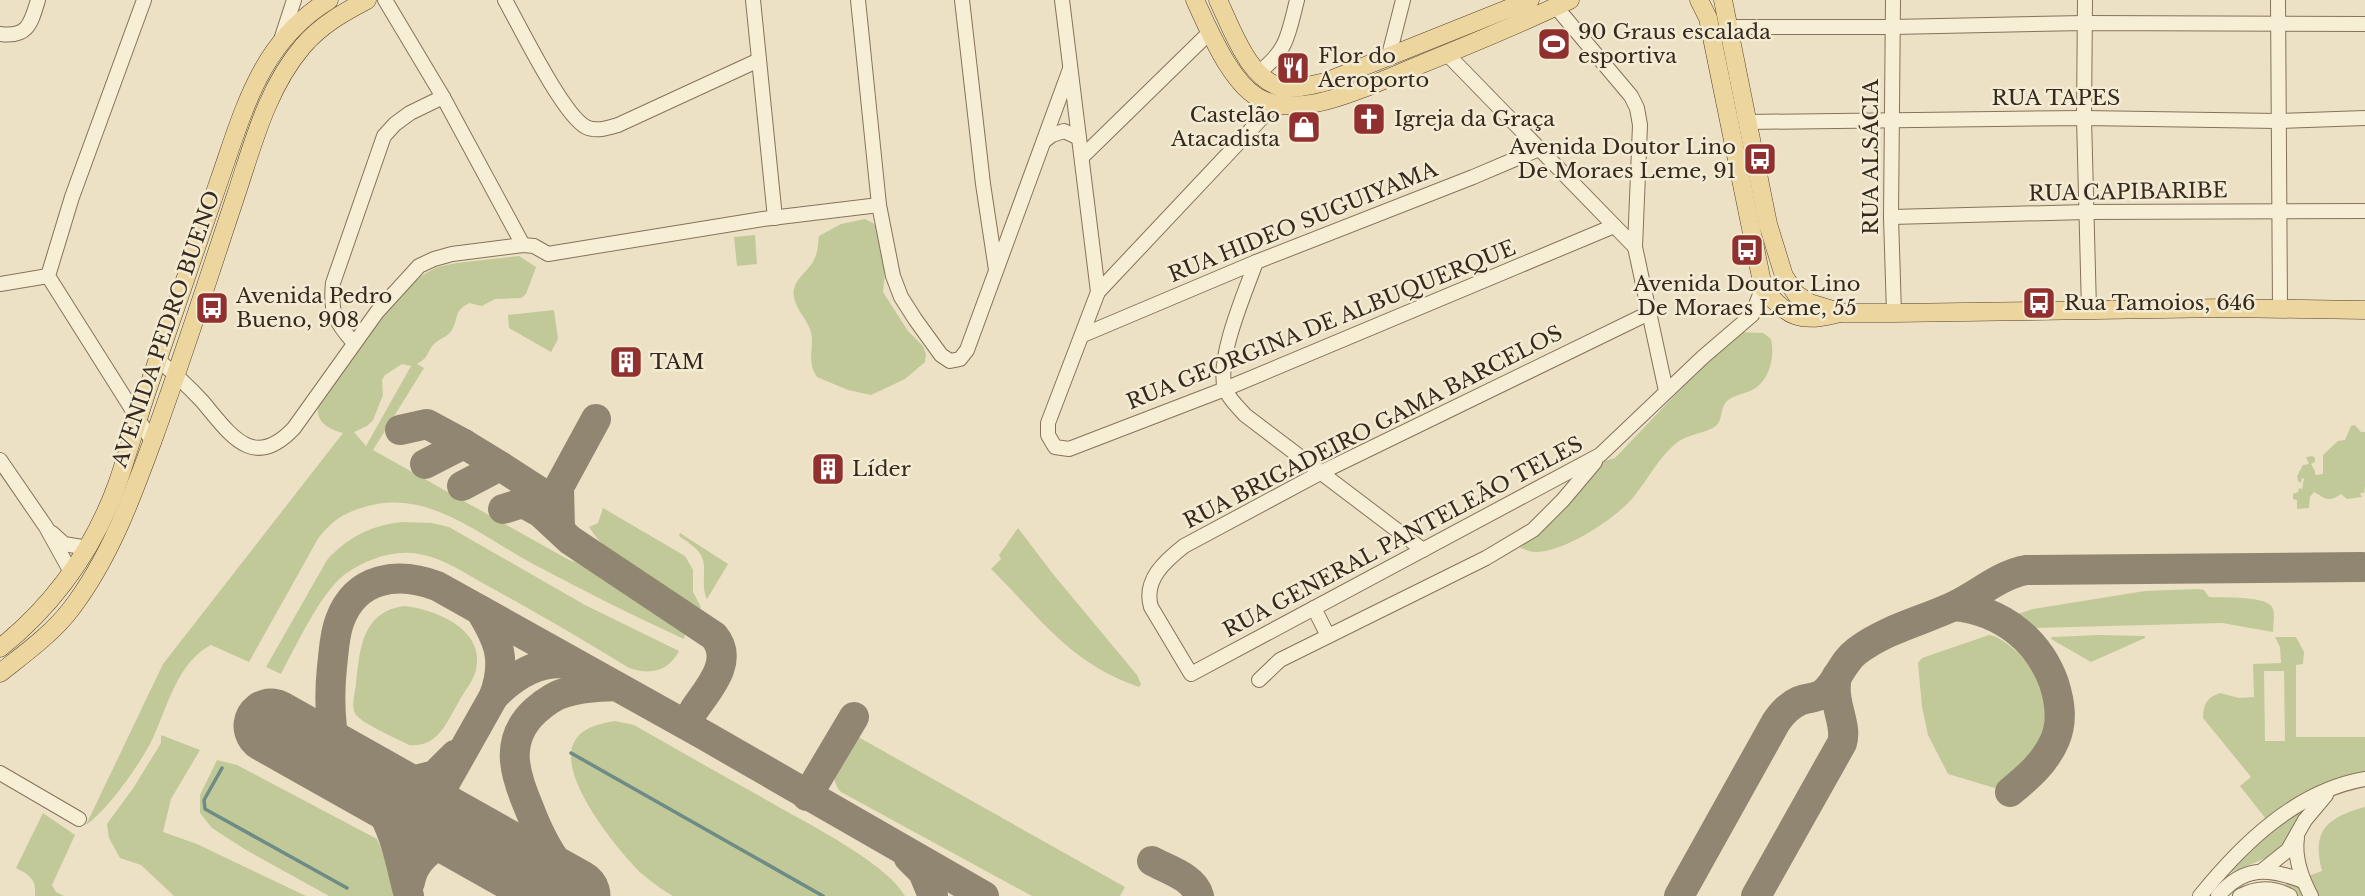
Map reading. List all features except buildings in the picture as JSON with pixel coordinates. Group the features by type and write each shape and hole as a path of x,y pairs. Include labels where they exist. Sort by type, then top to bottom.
{"main road":[{"name":"AVENIDA PEDRO BUENO","path":"0,673 72,607 96,551 146,394 252,89 281,40 300,21 328,0"},
{"name":"AVENIDA PEDRO BUENO","path":"0,648 59,592 72,574 96,551 129,507 177,375 261,120 283,74 303,46 320,29 368,0"},
{"path":"1195,0 1210,32 1241,83 1253,94 1275,104 1296,105 1318,102 1387,78 1563,3"},
{"path":"1218,0 1246,56 1258,73 1269,83 1286,88 1303,88 1325,82 1513,4 1530,0"},
{"path":"1699,0 1708,18 1763,287 1782,310 1797,317 1809,320 1843,313 2280,308 2365,310"},
{"path":"1723,0 1768,224 1778,261 1787,282 1804,300 1843,313"},
{"path":"1763,287 1775,281 1787,282"},
{"path":"1782,310 1796,307 1804,300"}],"street":[{"path":"0,34 9,35 23,31 31,21 38,0"},
{"path":"144,0 72,197 48,276 152,441"},
{"path":"281,40 294,0"},
{"path":"385,0 443,96 523,245"},
{"path":"505,0 562,101 574,118 587,128 601,130 618,125 759,60"},
{"path":"753,0 775,218"},
{"path":"858,0 879,205 893,276 901,297 946,359 960,359 967,350 1070,69"},
{"path":"962,0 996,271"},
{"path":"1062,0 1098,292"},
{"path":"1258,73 1282,51 1297,0"},
{"path":"1389,55 1403,0"},
{"name":"RUA ALSÁCIA","path":"1893,0 1891,217 1895,313"},
{"path":"2085,0 2084,118 2089,310"},
{"path":"2278,0 2280,308"},
{"path":"1563,3 1637,108 1640,125 1635,247 1666,391"},
{"path":"1730,27 2085,23 2365,24"},
{"path":"1082,157 1210,32"},
{"path":"1447,54 1635,247"},
{"path":"354,344 334,316 331,302 332,283 375,160 384,136 395,124 443,96"},
{"path":"1083,335 1098,292 1275,104"},
{"path":"1054,113 1065,108 1076,112"},
{"name":"RUA TAPES","path":"1747,122 2084,118 2278,121 2365,118"},
{"path":"1044,141 1063,131 1079,138"},
{"name":"RUA HIDEO SUGUIYAMA","path":"1083,335 1256,262 1539,149"},
{"path":"158,360 177,375 236,441 261,449 283,440 294,428 377,312 419,266 433,258 523,245 534,246 548,254 775,218 879,205"},
{"name":"RUA CAPIBARIBE","path":"1891,217 2086,212 2365,211"},
{"name":"RUA GEORGINA DE ALBUQUERQUE","path":"1083,335 1048,423 1048,435 1055,447 1069,449 1225,388 1614,226"},
{"path":"1256,262 1226,350 1223,370 1225,388 1233,402 1245,415 1423,550"},
{"path":"0,284 48,276"},
{"name":"RUA GENERAL PANTELEÃO TELES","path":"1191,674 1600,455 1666,391 1752,315 1763,287"},
{"path":"1752,315 1782,310"},
{"name":"RUA BRIGADEIRO GAMA BARCELOS","path":"1191,674 1151,607 1148,587 1167,559 1184,546 1322,472 1649,313"},
{"path":"118,387 129,395 146,394"},
{"path":"1259,680 1280,660 1486,558 1533,530 1563,500 1600,455"},
{"path":"0,460 47,527 72,574"},
{"path":"47,527 64,544 96,551"},
{"path":"1314,608 1328,636"},
{"path":"0,773 79,819"},
{"path":"2200,896 2251,840 2284,814 2334,786 2365,779"},
{"path":"2218,896 2239,879 2263,870 2288,850 2318,802 2334,786"},
{"path":"2298,833 2296,847 2303,881 2311,896"},
{"path":"2263,870 2281,872 2303,881"},
{"path":"2240,896 2266,888 2290,896"}],"green space":[{"path":"865,219 880,231 885,272 883,292 926,354 925,362 905,379 871,395 848,390 817,377 811,358 812,335 796,305 794,294 798,280 815,258 819,236 841,224"},
{"path":"755,235 757,264 737,266 734,237"},
{"path":"519,256 536,267 526,294 521,298 495,299 482,306 469,303 461,309 450,332 434,344 417,364 424,368 373,450 569,560 605,572 655,606 685,635 684,639 572,584 476,530 434,510 413,504 391,503 360,508 340,517 319,537 249,662 211,645 190,663 174,687 152,740 140,761 113,798 86,825 163,664 343,433 324,424 319,416 318,404 381,313 421,276 437,267","holes":["402,364 411,366 366,446 354,432 373,420 383,395 382,380"]},
{"path":"554,310 558,339 551,352 509,328 508,315"},
{"path":"1739,332 1763,333 1771,339 1770,368 1758,386 1727,401 1719,422 1713,428 1674,445 1627,504 1604,523 1575,540 1547,551 1533,552 1520,548 1550,520 1602,462 1615,458"},
{"path":"2355,425 2361,432 2365,432 2365,486 2364,493 2360,493 2362,497 2347,499 2341,494 2329,499 2314,492 2310,497 2309,508 2297,509 2297,500 2293,499 2293,494 2298,492 2299,488 2302,489 2304,479 2302,478 2301,483 2297,476 2303,465 2309,464 2306,457 2315,458 2315,462 2311,464 2315,475 2323,474 2323,455 2338,441 2345,440 2351,426"},
{"path":"603,508 685,556 693,570 693,592 701,607 699,611 639,574 599,540 589,527 598,523"},
{"path":"402,522 432,523 449,527 585,605 679,651 670,664 658,670 629,668 454,566 428,556 399,553 370,560 344,575 317,607 281,674 266,667 327,560 343,545 361,534"},
{"path":"1018,528 1137,675 1141,684 1139,687 1114,677 1074,652 991,569 1001,559 999,555"},
{"path":"680,533 728,564 707,599 701,555 679,536"},
{"path":"2204,590 2209,597 2254,599 2270,605 2274,612 2273,632 2222,623 2034,628 2014,615 2033,609 2145,591"},
{"path":"405,606 431,612 456,624 474,644 477,656 473,679 445,726 434,739 419,745 409,745 361,719 355,713 353,701 359,658 366,634 380,615"},
{"path":"1989,635 2006,643 2028,664 2039,683 2045,708 2045,722 2036,748 2018,770 1995,788 1948,774 1928,735 1918,663 1922,658"},
{"path":"2099,635 2145,638 2091,662 2051,639 2052,637"},
{"path":"2275,637 2296,637 2304,652 2303,664 2296,665 2296,737 2365,737 2365,771 2338,779 2266,819 2240,786 2251,777 2203,718 2207,702 2215,695 2220,693 2239,698 2254,697 2253,664 2281,663 2280,647","holes":["2264,671 2284,671 2285,741 2265,741"]},
{"path":"615,721 634,725 822,831 881,870 905,896 669,894 642,874 605,830 580,790 573,770 571,753 579,735 594,726"},
{"path":"853,734 1125,887 1120,896 1032,896 841,792 834,778 835,770"},
{"path":"161,735 200,750 171,799 163,832 197,844 306,896 174,896 141,865 120,858 109,838 107,824 161,743"},
{"path":"217,760 237,765 377,839 388,866 394,896 329,896 212,828 200,813 200,795"},
{"path":"2365,807 2365,896 2237,896 2278,887 2322,871 2319,845 2326,827 2341,815"},
{"path":"43,813 75,835 52,885 56,892 64,896 35,896 32,879 16,868"},
{"path":"2298,813 2302,817 2278,853 2229,873 2272,831"}],"waterway":[{"path":"571,753 823,896"},
{"path":"222,768 204,800 205,809 347,888"}],"taxiway":[{"path":"462,486 500,466 545,495 560,529 559,487 596,419"},
{"path":"400,430 427,424 464,444"},
{"path":"425,464 464,444 500,466"},
{"path":"503,509 523,503 541,513 570,540 714,636 720,645 721,665 694,710"},
{"path":"1679,896 1776,722 1788,707 1824,693 1852,655 1880,637 1963,602 1998,581 2026,570 2362,567"},
{"path":"409,896 389,824 372,799 345,769 336,752 331,710 331,678 336,631 340,620 356,594 367,586 393,579 422,581 437,586 984,896"},
{"path":"1955,606 1988,614 2016,630 2038,653 2054,683 2060,712 2055,740 2041,763 2010,792"},
{"path":"480,610 499,651 500,672 494,696 511,681 540,666 562,663 574,665"},
{"path":"1756,896 1842,743 1843,728 1836,695 1837,676"},
{"path":"588,896 559,866 540,834 519,782 516,745 525,722 550,699 579,689 615,686"},
{"path":"405,875 410,845 494,696"},
{"path":"807,796 854,717"},
{"path":"373,776 400,784 435,775 455,755"},
{"path":"410,882 419,861 437,846 452,841 486,846"},
{"path":"909,858 923,872 933,896"},
{"path":"1152,861 1186,879 1199,896"}],"runway":[{"path":"271,726 573,896"}],"place":[{"name":"90 Graus escalada esportiva","path":"1554,44"},
{"name":"Flor do Aeroporto","path":"1293,68"},
{"name":"Igreja da Graça","path":"1369,119"},
{"name":"Castelão Atacadista","path":"1304,127"},
{"name":"Avenida Doutor Lino De Moraes Leme, 91","path":"1760,159"},
{"name":"Avenida Doutor Lino De Moraes Leme, 55","path":"1747,250"},
{"name":"Rua Tamoios, 646","path":"2039,303"},
{"name":"Avenida Pedro Bueno, 908","path":"212,308"},
{"name":"TAM","path":"626,362"},
{"name":"Líder","path":"828,469"}]}
